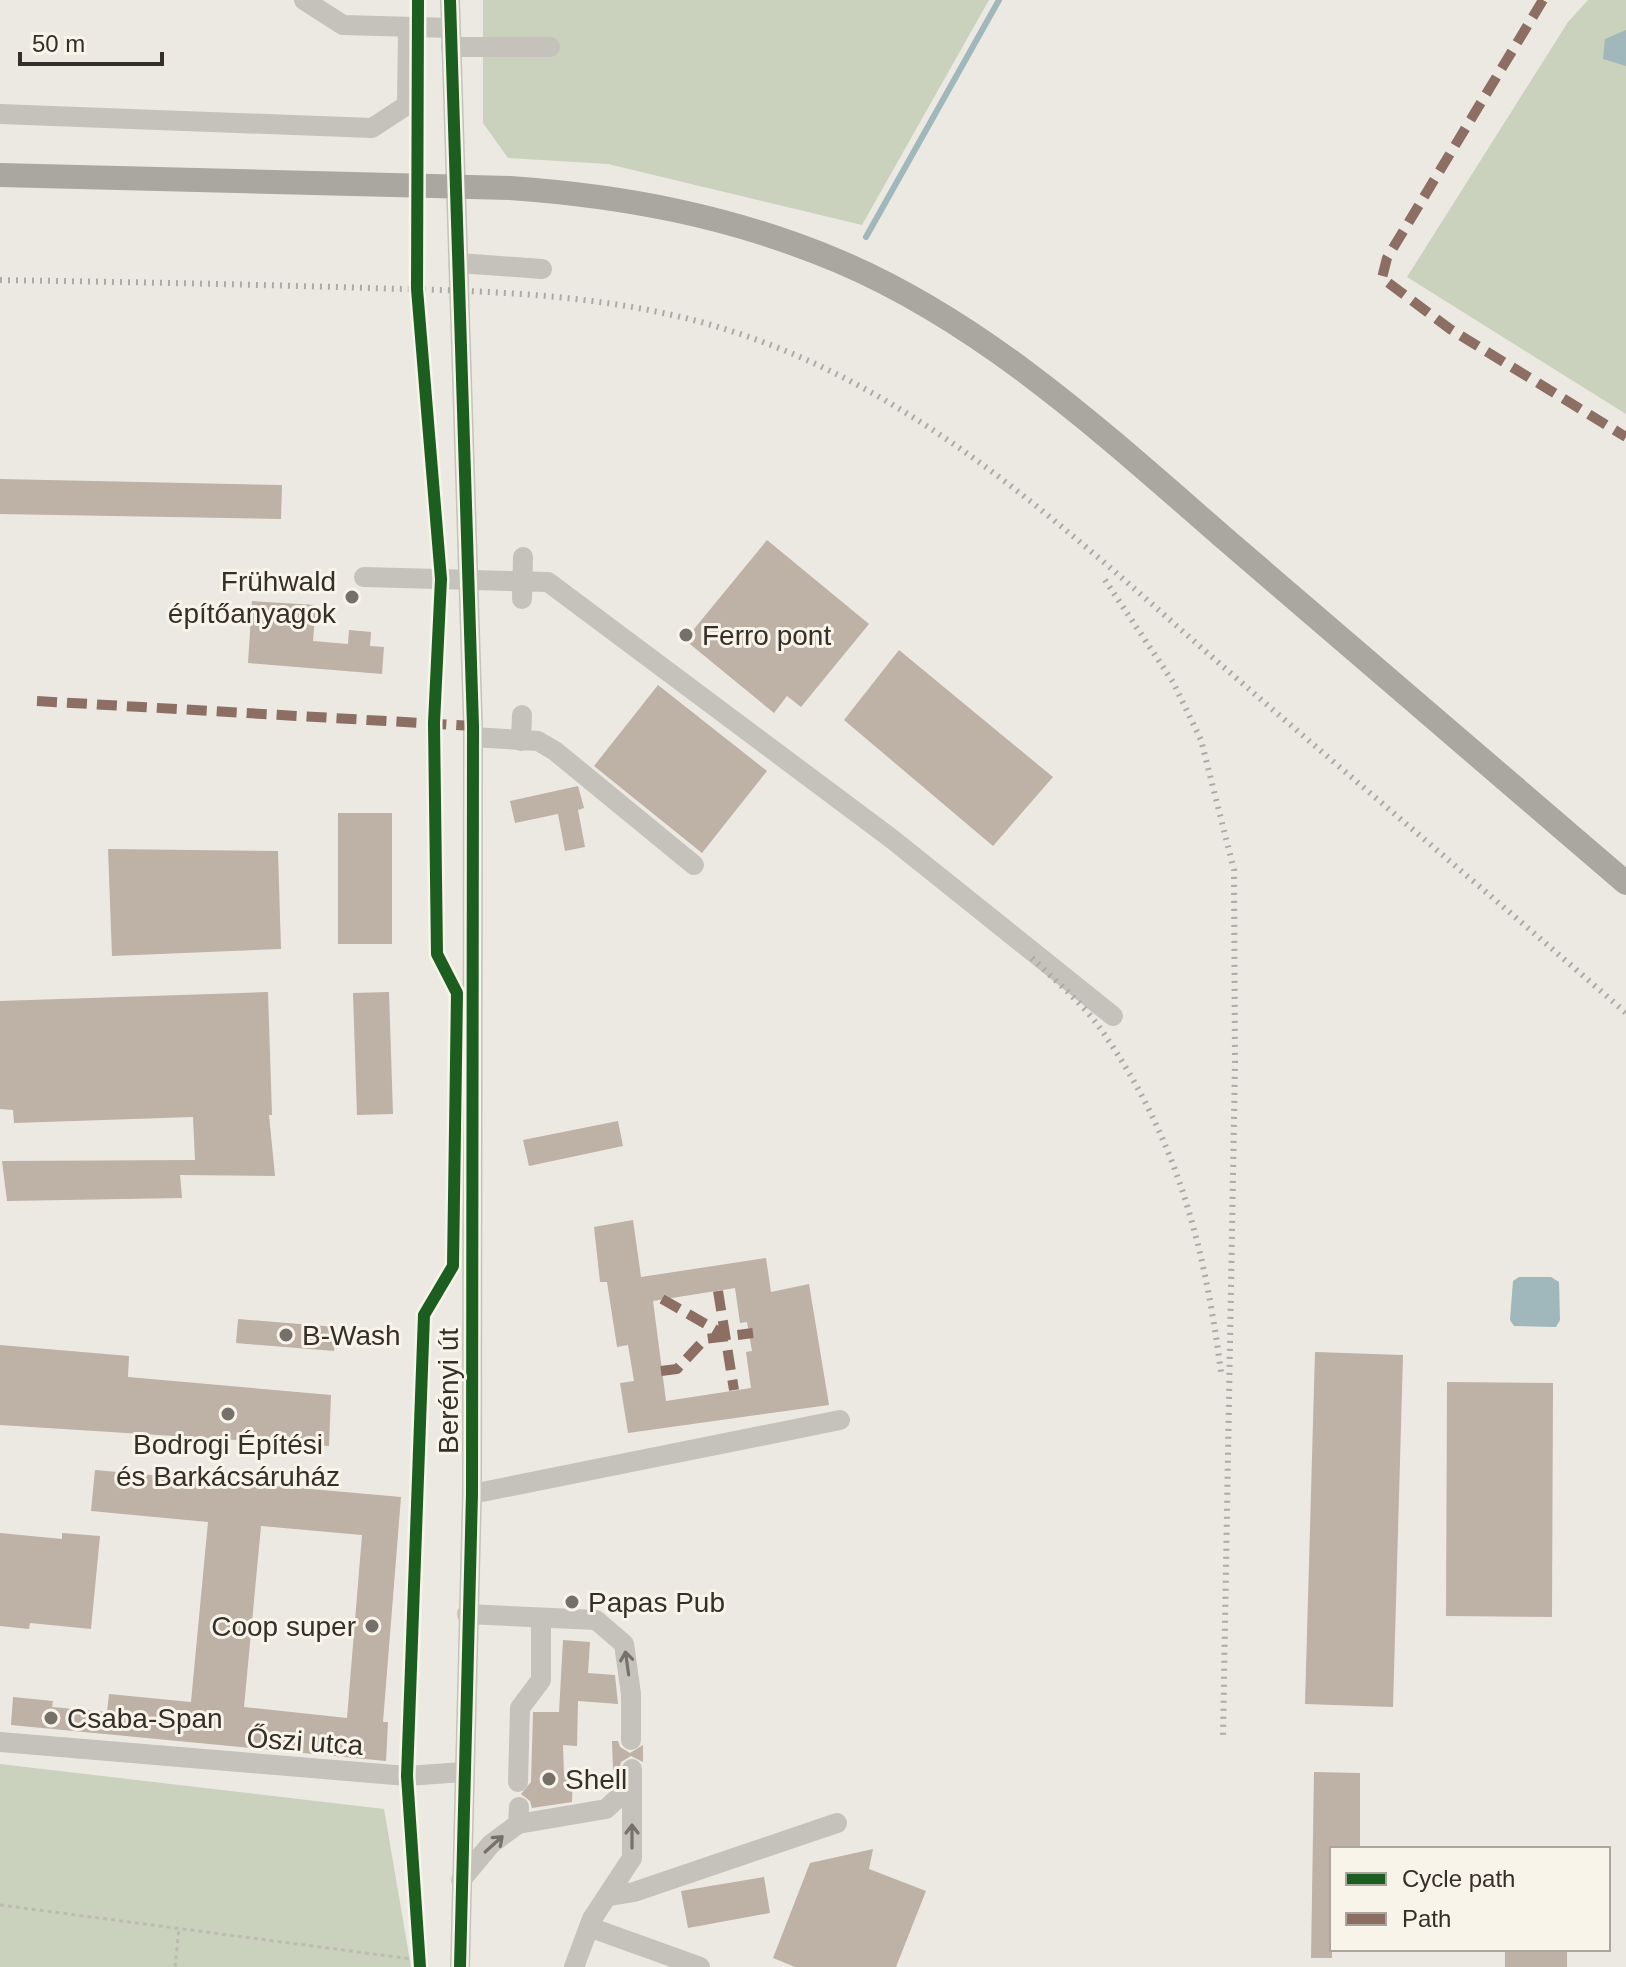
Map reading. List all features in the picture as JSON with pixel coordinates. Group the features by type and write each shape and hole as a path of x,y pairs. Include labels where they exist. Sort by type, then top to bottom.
{"main road":[{"path":"0,175 583,193 644,202 745,225 840,262 955,324 1097,428 1626,883"}],"street":[{"path":"304,0 343,25 408,27 451,38 550,47"},
{"name":"Berényi út","path":"450,0 473,737 472,1494 460,1967"},
{"path":"0,114 372,128 407,105 408,27"},
{"path":"459,263 542,269"},
{"path":"523,557 523,590"},
{"path":"364,577 467,578 523,590 548,582 892,839 1113,1016"},
{"path":"521,741 522,715"},
{"path":"473,737 538,741 555,751 694,865"},
{"path":"472,1494 840,1420"},
{"path":"467,1614 596,1620 624,1644 631,1694 631,1740"},
{"path":"518,1782 520,1708 541,1680 541,1618"},
{"name":"Őszi utca","path":"0,1742 407,1776 463,1772"},
{"path":"461,1880 518,1816 606,1809 632,1777 632,1858 589,1927 574,1967"},
{"path":"610,1896 634,1892 837,1823"},
{"path":"589,1927 700,1967"}],"path":[{"path":"0,1905 420,1964 418,1946"},
{"path":"175,1967 179,1928"}],"green space":[{"path":"483,0 989,0 862,225 608,164 508,158 483,123"},
{"path":"1588,0 1626,0 1626,414 1407,277 1568,22"},
{"path":"0,1764 384,1809 411,1967 0,1967"}],"water":[{"path":"1626,30 1626,66 1603,59 1605,39"},
{"path":"1519,1277 1551,1277 1559,1282 1560,1320 1556,1327 1514,1326 1510,1320 1513,1281"}],"building":[{"path":"0,479 282,485 281,519 0,514"},
{"path":"767,540 869,624 801,707 787,696 774,713 685,640"},
{"path":"252,601 316,605 313,641 348,644 349,630 371,632 370,646 384,647 382,674 248,663"},
{"path":"899,650 1053,777 993,846 844,720"},
{"path":"658,685 767,771 702,853 594,766"},
{"path":"578,786 584,808 578,810 585,847 565,851 558,814 515,823 510,801"},
{"path":"338,813 392,813 392,944 338,944"},
{"path":"108,849 278,851 281,949 112,956"},
{"path":"268,992 272,1115 269,1115 275,1176 180,1175 182,1198 7,1201 2,1161 195,1160 193,1117 14,1123 13,1110 0,1109 0,1001"},
{"path":"389,992 393,1114 357,1115 353,993"},
{"path":"618,1121 623,1146 529,1166 523,1140"},
{"path":"633,1220 641,1277 766,1258 771,1292 809,1284 829,1405 628,1433 620,1383 634,1381 628,1345 617,1347 607,1282 600,1282 594,1227","holes":["735,1288 740,1323 747,1322 752,1351 746,1352 751,1388 666,1401 653,1301"]},
{"name":"B-Wash","path":"238,1319 336,1327 334,1351 236,1343"},
{"path":"0,1345 129,1356 128,1377 331,1395 329,1446 0,1425"},
{"path":"1315,1352 1403,1355 1393,1707 1305,1704"},
{"path":"1447,1382 1553,1383 1552,1617 1446,1616"},
{"path":"95,1470 401,1497 383,1722 388,1722 386,1761 11,1725 13,1697 53,1701 52,1707 107,1712 109,1694 191,1702 208,1522 91,1511","holes":["261,1526 362,1535 347,1718 244,1707"]},
{"path":"0,1533 62,1539 62,1533 100,1536 91,1629 30,1623 29,1629 0,1626"},
{"path":"563,1640 590,1642 588,1673 615,1675 618,1704 578,1701 577,1746 563,1745 564,1775 573,1776 572,1802 532,1808 530,1801 521,1794 531,1782 533,1712 559,1712"},
{"path":"612,1741 618,1741 620,1747 630,1753 643,1745 643,1762 631,1756 621,1762 619,1770 613,1770"},
{"path":"1314,1772 1360,1773 1360,1847 1330,1847 1332,1958 1311,1958"},
{"path":"873,1849 869,1869 926,1891 896,1967 795,1967 773,1958 810,1863"},
{"path":"764,1877 770,1913 688,1928 681,1891"},
{"path":"1505,1951 1567,1951 1567,1967 1505,1967"}],"waterway":[{"path":"866,237 999,0"}],"railway":[{"path":"0,280 411,289 548,296 639,308 684,318 728,330 802,358 872,393 1002,479 1123,579 1626,1013"},
{"path":"1105,580 1173,682 1201,740 1234,870 1235,1062 1223,1737"},
{"path":"1032,958 1097,1024 1124,1065 1166,1147 1195,1233 1221,1372"}],"marked path":[{"path":"1543,0 1387,258 1382,278 1450,329 1626,437"},
{"path":"37,701 473,726"},
{"path":"718,1291 734,1390"},
{"path":"662,1299 725,1335"},
{"path":"661,1371 677,1369 705,1339 753,1333"}],"cycle path":[{"path":"418,0 417,289 441,579 434,723 437,954 457,993 453,1266 424,1315 407,1776 420,1967"},
{"path":"450,0 473,726 472,1494 460,1967"}],"place":[{"name":"Frühwald építőanyagok","path":"352,597"},
{"name":"Ferro pont","path":"686,635"},
{"name":"B-Wash","path":"286,1335"},
{"name":"Bodrogi Építési és Barkácsáruház","path":"228,1414"},
{"name":"Papas Pub","path":"572,1602"},
{"name":"Coop super","path":"372,1626"},
{"name":"Csaba-Span","path":"51,1718"},
{"name":"Shell","path":"549,1779"}]}
